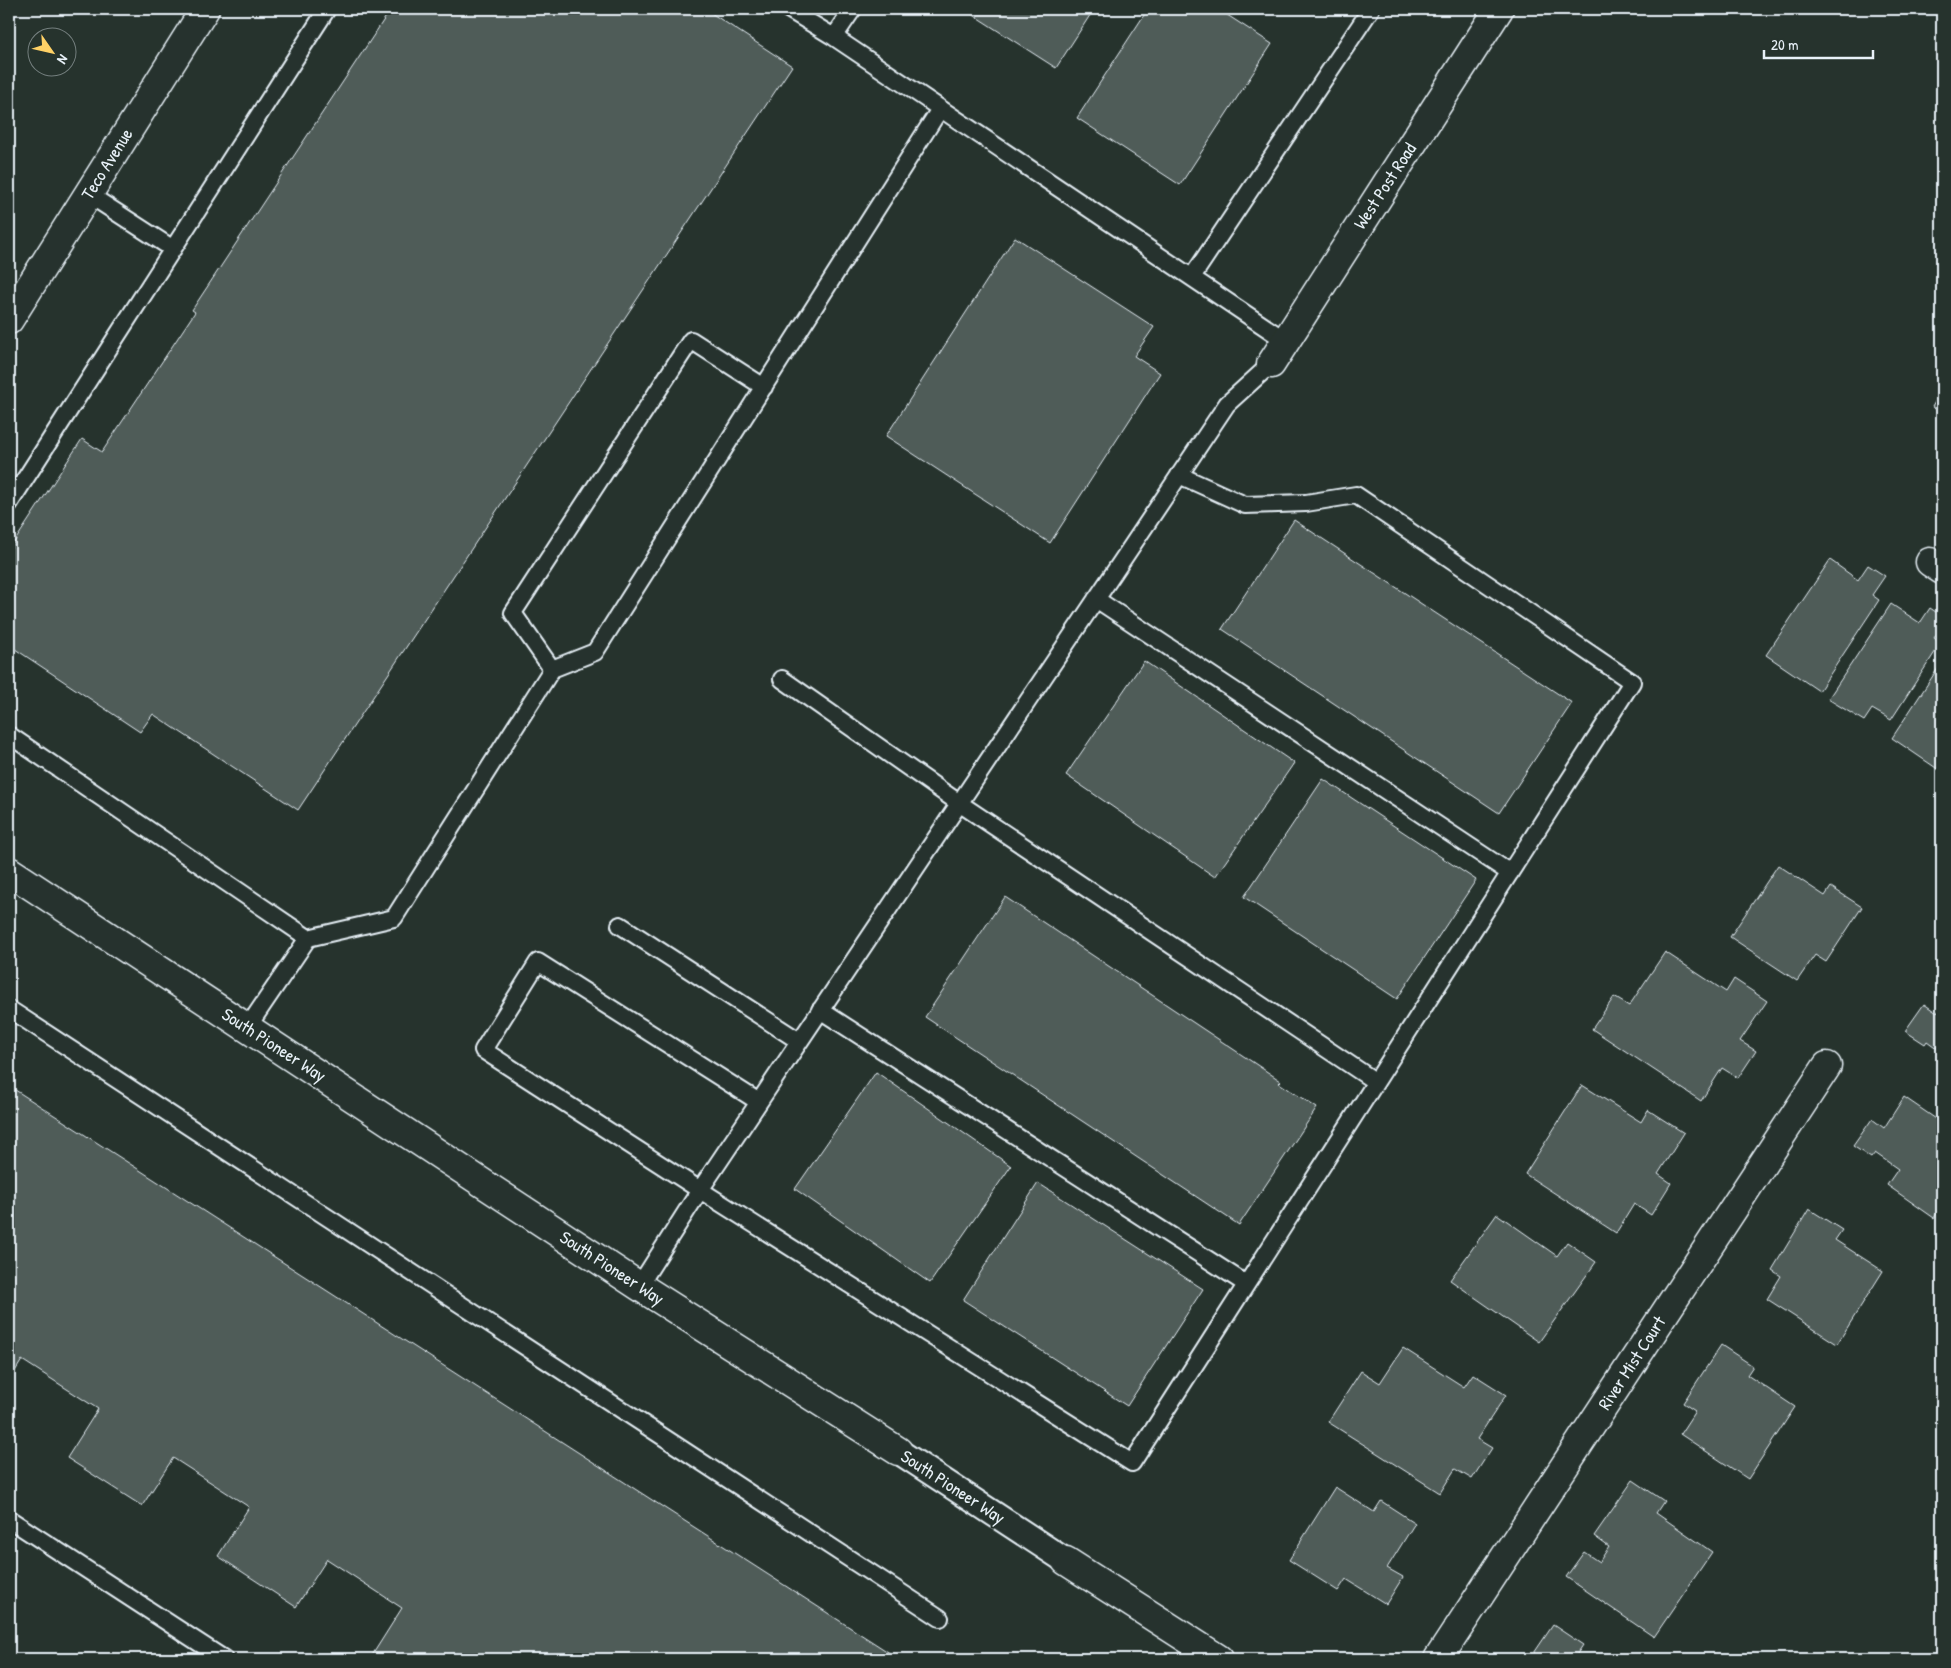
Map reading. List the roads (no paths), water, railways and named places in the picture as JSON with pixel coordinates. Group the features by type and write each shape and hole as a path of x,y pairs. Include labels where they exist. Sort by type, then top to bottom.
{"street":[{"name":"Teco Avenue","path":"9,320 205,9"},
{"name":"West Post Road","path":"1271,364 1499,9"},
{"name":"South Pioneer Way","path":"9,871 639,1286 1220,1659"},
{"name":"River Mist Court","path":"1438,1659 1827,1066"}],"lane":[{"path":"9,504 327,9"},
{"path":"788,9 940,108 1286,341"},
{"path":"834,38 853,9"},
{"path":"1192,277 1371,9"},
{"path":"247,1028 308,938 394,918 552,670 595,652 940,108"},
{"path":"88,194 173,249"},
{"path":"552,670 513,613 691,340 764,388"},
{"path":"639,1286 799,1041 1178,475 1227,404 1271,364"},
{"path":"759,1102 538,962 483,1050 700,1190 1132,1463 1632,682 1356,495 1306,503 1245,505 1178,475"},
{"path":"1096,599 1510,873"},
{"path":"782,679 959,803 1376,1082"},
{"path":"9,736 308,938"},
{"path":"620,924 799,1041"},
{"path":"9,1009 940,1618"},
{"path":"820,1010 1246,1284"},
{"path":"9,1519 224,1659"}]}
